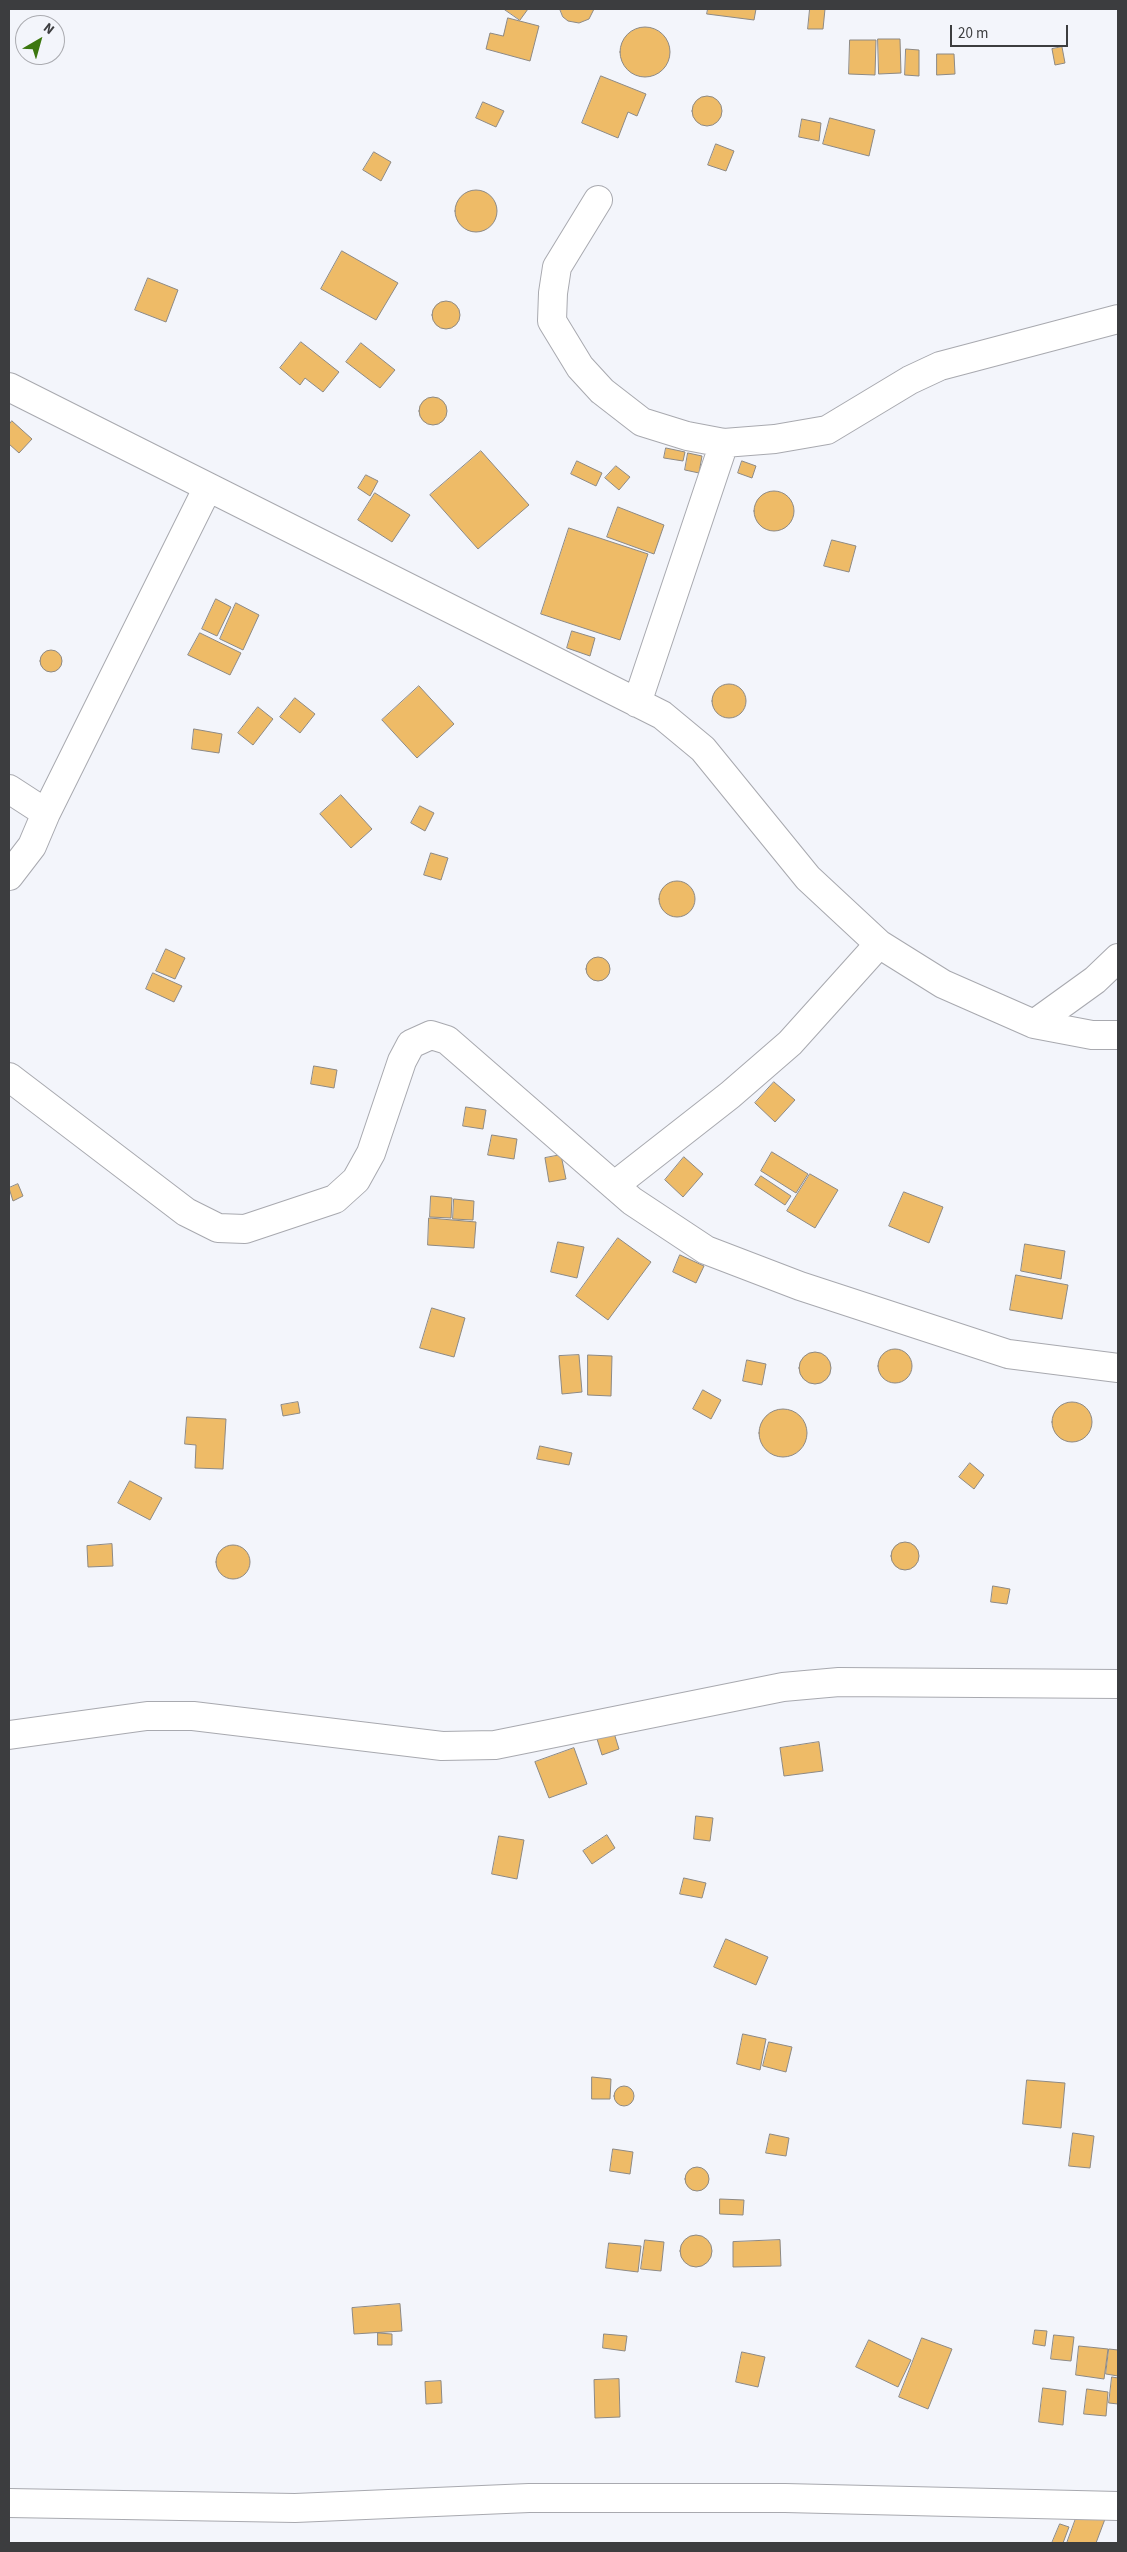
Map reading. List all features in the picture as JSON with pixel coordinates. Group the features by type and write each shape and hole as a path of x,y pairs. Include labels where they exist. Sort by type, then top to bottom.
{"street":[{"path":"598,200 556,267 552,293 552,321 580,367 602,391 642,422 687,436 724,443 775,439 827,430 910,380 940,366 1118,319"},
{"path":"9,387 662,715 703,749 808,878 879,944 943,984 1034,1024 1092,1035 1118,1035"},
{"path":"637,702 724,443"},
{"path":"9,876 32,846 46,813 208,486"},
{"path":"9,789 46,813"},
{"path":"614,1185 730,1095 790,1043 879,944"},
{"path":"1034,1024 1095,980 1118,958"},
{"path":"9,1077 186,1212 218,1228 245,1229 335,1199 356,1180 371,1153 402,1061 411,1044 431,1035 447,1040 632,1201 706,1250 800,1286 1008,1354 1118,1368"},
{"path":"9,1734 147,1716 193,1716 442,1746 495,1745 783,1687 838,1682 1118,1684"},
{"path":"9,2503 294,2508 529,2498 766,2498 1118,2506"}],"building":[{"path":"504,9 528,9 520,20"},
{"path":"560,9 594,9 589,19 579,23 568,21 563,17"},
{"path":"708,9 756,9 754,20 707,14"},
{"path":"810,9 825,9 823,29 808,29"},
{"path":"508,18 539,26 530,61 486,49 490,33 503,36"},
{"path":"645,27 654,29 665,38 670,52 668,61 659,72 645,77 636,75 625,66 620,52 622,43 631,32"},
{"path":"878,39 900,39 901,73 879,74"},
{"path":"850,40 876,40 875,75 849,74"},
{"path":"1062,47 1065,63 1055,65 1052,49"},
{"path":"906,49 919,50 919,76 905,75"},
{"path":"937,54 954,54 955,74 937,75"},
{"path":"601,76 646,94 637,116 628,112 618,138 582,123"},
{"path":"707,96 713,97 721,105 721,117 713,125 707,126 701,125 693,117 692,111 693,105 701,97"},
{"path":"483,102 504,111 496,127 476,118"},
{"path":"830,118 875,130 869,156 823,144"},
{"path":"802,119 821,123 819,141 799,137"},
{"path":"716,144 734,151 726,171 708,165"},
{"path":"374,152 391,162 381,181 363,170"},
{"path":"480,190 488,193 494,199 497,211 494,223 488,229 472,232 464,229 458,223 455,207 458,199 464,193"},
{"path":"342,251 398,283 376,320 321,289"},
{"path":"148,278 178,290 166,322 135,310"},
{"path":"446,301 456,305 460,315 456,325 446,329 436,325 432,315 436,305"},
{"path":"301,342 339,372 323,392 305,378 300,385 280,368"},
{"path":"361,343 395,370 380,388 346,362"},
{"path":"433,397 443,401 447,411 443,421 433,425 423,421 419,411 423,401"},
{"path":"12,421 32,439 19,453 9,444 9,425"},
{"path":"666,448 685,452 683,461 664,458"},
{"path":"481,451 529,505 478,549 430,495"},
{"path":"688,453 702,456 699,473 685,470"},
{"path":"577,461 602,473 596,486 571,474"},
{"path":"742,461 756,466 752,478 738,473"},
{"path":"616,466 630,477 619,490 605,478"},
{"path":"366,475 378,481 370,496 358,488"},
{"path":"778,491 785,494 791,500 794,511 793,519 785,528 778,531 770,531 763,528 755,519 754,507 757,500 766,492"},
{"path":"375,493 410,515 392,542 358,520"},
{"path":"618,507 664,525 654,554 607,537"},
{"path":"569,528 648,554 620,640 541,614"},
{"path":"832,540 856,546 849,572 824,566"},
{"path":"216,599 231,607 217,636 202,629"},
{"path":"236,603 259,615 243,650 220,639"},
{"path":"572,631 595,638 590,656 567,648"},
{"path":"200,633 241,653 230,675 188,655"},
{"path":"51,650 59,653 62,661 59,669 51,672 43,669 40,661 43,653"},
{"path":"729,684 736,685 741,689 745,694 745,708 741,713 736,717 729,718 722,717 717,713 713,708 712,701 713,694 717,689 722,685"},
{"path":"419,686 454,724 417,758 382,720"},
{"path":"295,698 315,714 300,733 280,717"},
{"path":"258,707 273,719 253,745 238,733"},
{"path":"194,729 222,734 219,753 192,749"},
{"path":"341,795 372,829 351,848 320,814"},
{"path":"420,806 434,813 425,831 411,823"},
{"path":"431,853 448,858 441,880 424,875"},
{"path":"677,881 689,887 695,899 689,911 677,917 665,911 659,899 665,887"},
{"path":"166,949 185,958 175,979 156,971"},
{"path":"598,957 603,958 609,964 609,974 603,980 598,981 593,980 587,974 586,969 587,964 593,958"},
{"path":"153,973 182,986 174,1002 146,989"},
{"path":"314,1066 337,1070 334,1088 311,1084"},
{"path":"774,1082 795,1100 775,1122 755,1103"},
{"path":"466,1107 486,1110 483,1129 463,1126"},
{"path":"492,1135 517,1139 514,1159 488,1155"},
{"path":"772,1152 808,1174 796,1193 761,1171"},
{"path":"561,1155 566,1179 549,1182 545,1158"},
{"path":"684,1157 703,1174 683,1197 665,1180"},
{"path":"810,1174 838,1190 815,1228 787,1211"},
{"path":"761,1176 791,1196 785,1205 755,1185"},
{"path":"18,1184 23,1196 13,1201 9,1188"},
{"path":"904,1192 943,1207 929,1243 889,1226"},
{"path":"431,1196 452,1198 451,1218 430,1217"},
{"path":"454,1199 474,1201 473,1220 453,1219"},
{"path":"429,1218 476,1222 474,1248 428,1245"},
{"path":"618,1238 651,1262 608,1320 576,1296"},
{"path":"558,1242 584,1247 577,1278 551,1272"},
{"path":"1025,1244 1065,1251 1061,1279 1021,1271"},
{"path":"680,1255 704,1266 696,1283 673,1272"},
{"path":"1016,1275 1068,1285 1062,1319 1010,1310"},
{"path":"432,1308 465,1318 454,1357 420,1348"},
{"path":"895,1349 907,1354 912,1366 907,1378 895,1383 883,1378 878,1366 883,1354"},
{"path":"815,1352 821,1353 826,1357 830,1362 830,1374 826,1379 821,1383 815,1384 809,1383 804,1379 800,1374 799,1368 800,1362 804,1357 809,1353"},
{"path":"579,1355 582,1392 562,1394 559,1356"},
{"path":"588,1355 612,1356 611,1396 588,1395"},
{"path":"747,1360 766,1364 762,1385 743,1381"},
{"path":"703,1390 721,1400 711,1419 693,1409"},
{"path":"298,1402 300,1413 283,1416 281,1405"},
{"path":"1076,1402 1083,1405 1089,1411 1092,1422 1091,1430 1083,1439 1076,1442 1068,1442 1061,1439 1053,1430 1052,1418 1055,1411 1064,1403"},
{"path":"783,1409 792,1411 800,1416 805,1424 807,1433 805,1442 800,1450 792,1455 783,1457 774,1455 766,1450 761,1442 759,1433 761,1424 766,1416 774,1411"},
{"path":"187,1417 226,1419 223,1469 195,1468 196,1445 185,1444"},
{"path":"540,1446 572,1453 569,1465 537,1459"},
{"path":"970,1463 984,1475 974,1489 959,1477"},
{"path":"130,1481 162,1498 150,1520 118,1503"},
{"path":"905,1542 915,1546 919,1556 915,1566 905,1570 895,1566 891,1556 895,1546"},
{"path":"112,1544 113,1566 88,1567 87,1546"},
{"path":"233,1545 245,1550 250,1562 245,1574 233,1579 221,1574 216,1562 221,1550"},
{"path":"993,1586 1010,1589 1007,1604 991,1602"},
{"path":"614,1733 619,1749 602,1755 597,1739"},
{"path":"819,1742 823,1771 784,1776 780,1748"},
{"path":"574,1748 587,1784 549,1798 535,1762"},
{"path":"696,1816 713,1818 710,1841 694,1839"},
{"path":"607,1835 615,1848 592,1864 583,1851"},
{"path":"499,1836 524,1840 517,1879 492,1874"},
{"path":"684,1878 706,1883 702,1898 680,1894"},
{"path":"726,1939 768,1957 756,1985 714,1967"},
{"path":"743,2034 766,2039 760,2070 737,2064"},
{"path":"769,2042 792,2047 786,2072 763,2066"},
{"path":"592,2077 611,2079 610,2099 592,2099"},
{"path":"1027,2080 1065,2083 1061,2128 1023,2124"},
{"path":"624,2086 631,2089 634,2096 631,2103 624,2106 617,2103 614,2096 617,2089"},
{"path":"1073,2133 1094,2136 1090,2168 1069,2166"},
{"path":"770,2134 789,2138 786,2156 766,2153"},
{"path":"613,2149 633,2152 630,2174 610,2171"},
{"path":"697,2167 706,2170 709,2179 706,2188 697,2191 688,2188 685,2179 688,2170"},
{"path":"720,2199 744,2200 743,2215 720,2214"},
{"path":"696,2235 702,2236 707,2240 711,2245 711,2257 707,2262 702,2266 696,2267 690,2266 685,2262 681,2257 680,2251 681,2245 685,2240 690,2236"},
{"path":"645,2240 664,2242 661,2271 641,2269"},
{"path":"780,2240 781,2266 733,2267 733,2242"},
{"path":"609,2243 641,2246 638,2272 606,2268"},
{"path":"400,2304 402,2331 354,2334 352,2308"},
{"path":"1035,2330 1047,2331 1045,2346 1033,2344"},
{"path":"378,2333 392,2334 392,2345 378,2345"},
{"path":"604,2334 627,2336 625,2351 603,2348"},
{"path":"1054,2335 1074,2337 1071,2361 1051,2359"},
{"path":"922,2338 952,2349 928,2409 899,2397"},
{"path":"869,2340 911,2360 898,2387 856,2367"},
{"path":"1079,2346 1108,2349 1104,2379 1076,2375"},
{"path":"1109,2349 1118,2350 1118,2376 1106,2374"},
{"path":"742,2352 765,2357 758,2387 736,2382"},
{"path":"1112,2377 1118,2378 1118,2404 1109,2403"},
{"path":"619,2379 620,2417 595,2418 594,2380"},
{"path":"441,2381 442,2403 426,2404 425,2382"},
{"path":"1043,2388 1066,2391 1063,2425 1039,2422"},
{"path":"1087,2389 1108,2392 1106,2416 1084,2414"},
{"path":"1079,2510 1105,2519 1096,2543 1067,2543"},
{"path":"1060,2524 1069,2527 1063,2543 1052,2543"}]}
